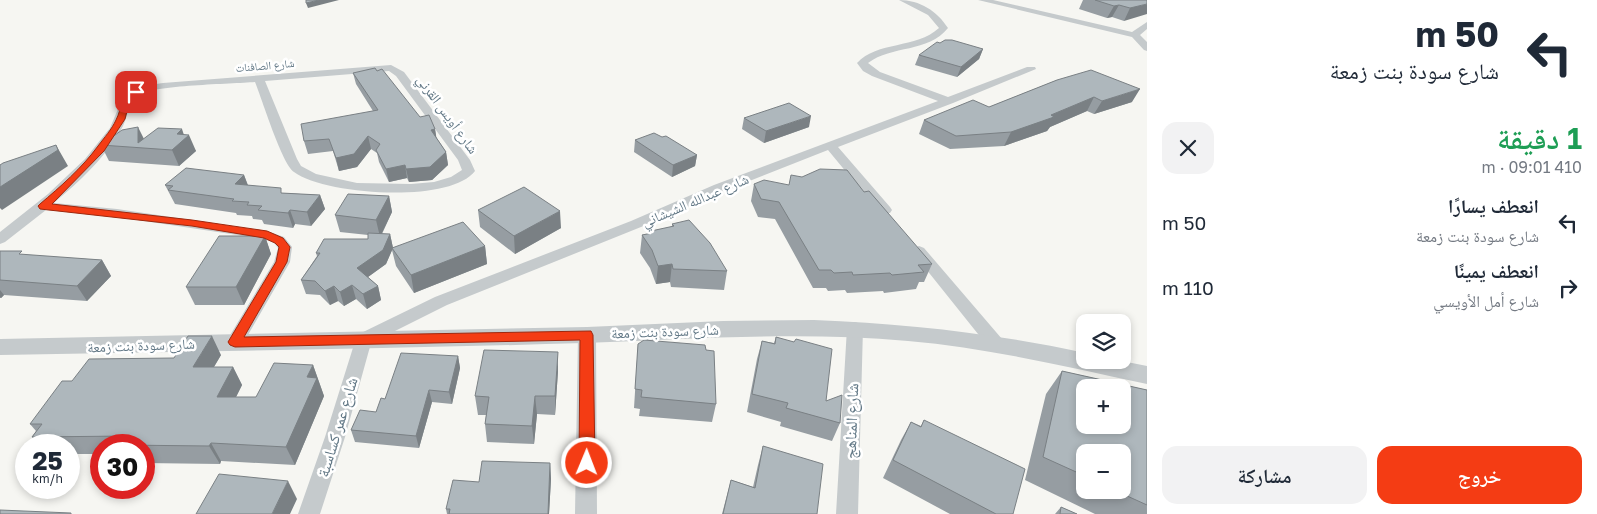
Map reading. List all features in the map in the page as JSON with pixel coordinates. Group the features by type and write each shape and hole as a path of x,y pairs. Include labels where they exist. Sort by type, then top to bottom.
{"street":[{"path":"903,0 934,15 940,20 944,28 933,38 872,57 862,63 867,70 876,74 949,101"},
{"path":"982,0 1135,35 1147,48"},
{"path":"1135,35 1137,31 1147,25"},
{"name":"شارع الصافنات","path":"43,206 59,193 101,150 121,119 125,103 136,92 174,85 384,68 396,70"},
{"name":"شارع عبدالله الشيشاني","path":"363,339 459,294 636,224 719,188 1032,69"},
{"name":"شارع أويس القرني","path":"259,78 290,159 297,168 309,175 346,185 386,189 428,187 463,178 469,171 464,160 396,70"},
{"path":"832,146 895,222"},
{"path":"0,239 43,206 192,223 267,235 279,240 285,247 282,262 235,342"},
{"path":"908,237 996,344"},
{"name":"شارع سودة بنت زمعة","path":"0,347 587,335 684,328 855,328 951,337 996,344 1147,375"},
{"name":"شارع المناهج","path":"847,514 855,328"},
{"path":"586,514 587,335"},
{"name":"شارع عمر كساسبة","path":"309,514 335,437 363,339"}],"building":[{"path":"306,0 319,0 306,3"},
{"path":"1095,0 1147,0 1147,4 1130,8 1119,5 1114,6"},
{"path":"945,40 952,40 983,49 961,67 919,55 937,42 940,43"},
{"path":"375,68 377,71 382,69 420,117 429,115 435,129 431,130 446,152 430,167 406,169 405,165 386,169 376,150 380,144 368,136 354,154 336,158 329,139 304,141 301,124 378,110 353,73"},
{"path":"1091,70 1140,89 1102,101 1094,97 1051,115 1054,117 1011,132 956,136 924,120 973,100 989,107 1057,80"},
{"path":"789,103 811,116 766,131 744,118"},
{"path":"138,127 138,143 158,128 182,129 177,134 189,135 172,150 101,145 122,130"},
{"path":"654,133 662,137 666,136 697,155 673,165 635,140"},
{"path":"56,145 58,150 0,187 0,165"},
{"path":"186,168 244,175 235,184 281,188 281,193 320,195 307,212 290,210 288,213 258,210 262,206 247,205 249,202 232,201 234,199 168,190 173,186 165,185"},
{"path":"820,169 847,170 864,192 869,191 932,264 918,265 924,272 892,275 890,273 853,275 852,272 834,273 831,270 819,270 779,202 761,199 754,184 764,180 789,185 791,175 802,177"},
{"path":"524,187 560,211 514,236 478,210"},
{"path":"348,194 389,196 376,220 335,215"},
{"path":"689,220 710,243 727,271 673,269 672,264 658,266 652,250 642,235"},
{"path":"463,222 485,246 411,275 392,248"},
{"path":"368,233 390,234 383,250 357,268 378,286 363,294 352,285 340,292 334,286 325,291 315,281 301,280 320,253 316,253 324,239 368,239"},
{"path":"219,236 265,236 236,287 186,287"},
{"path":"0,251 22,251 19,254 102,260 77,286 0,280"},
{"path":"188,336 212,336 193,367 233,367 217,397 256,397 274,363 313,365 307,377 317,378 286,447 211,443 209,446 155,445 155,434 90,434 90,436 80,436 80,434 34,434 42,424 30,424 62,381 72,381 89,359 174,358"},
{"path":"776,337 794,342 796,339 832,349 826,401 842,395 840,423 786,408 788,403 752,394 762,341 775,344"},
{"path":"644,340 705,345 706,350 714,351 716,404 641,397 642,390 635,389 638,344"},
{"path":"484,350 558,352 555,396 535,396 532,426 485,424 489,397 475,396"},
{"path":"401,353 458,356 449,392 429,390 416,436 351,430 360,410 376,412 381,398 385,399"},
{"path":"1062,371 1098,379 1076,379 1076,434 1131,434 1131,386 1147,390 1147,505 1131,498 1131,444 1076,444 1076,472 1043,457"},
{"path":"924,420 1025,469 1013,514 996,514 893,460 911,422 921,427"},
{"path":"763,446 823,464 817,514 723,514 731,480 755,488"},
{"path":"482,461 550,463 548,514 449,514 450,509 446,509 453,480 479,482"},
{"path":"219,474 288,481 272,514 196,514"},
{"path":"1061,507 1077,514 1060,514"},
{"path":"0,510 71,513 71,514 0,514"}],"route":[{"path":"136,92 125,103 121,119 101,150 59,193 43,206 118,213 192,223 267,235 279,240 285,247 282,262 235,342 587,335 587,463"}]}
